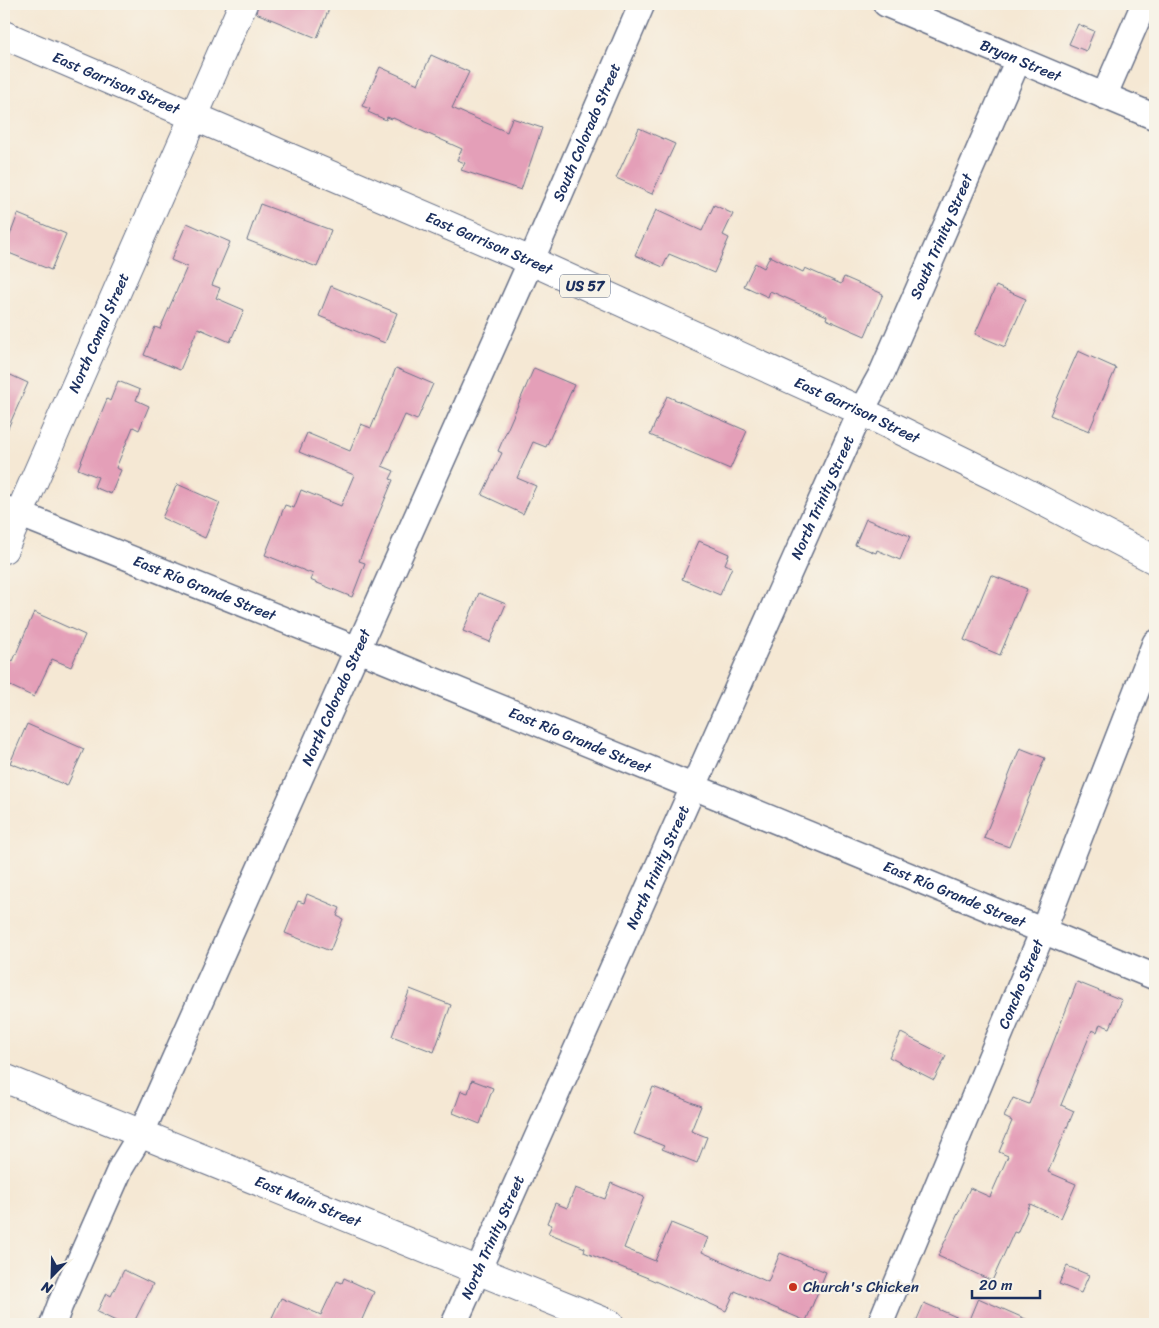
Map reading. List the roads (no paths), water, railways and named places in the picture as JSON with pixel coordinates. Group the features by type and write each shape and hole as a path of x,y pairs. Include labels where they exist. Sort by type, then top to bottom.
{"main road":[{"name":"North Comal Street","path":"4,549 11,511 194,116 243,4"},
{"name":"East Garrison Street","path":"4,35 531,262 861,411 1004,481 1155,560"},
{"name":"East Main Street","path":"4,1078 610,1324"}],"street":[{"name":"South Colorado Street","path":"531,262 642,4"},
{"name":"Bryan Street","path":"886,4 1155,117"},
{"path":"1104,96 1144,4"},
{"name":"South Trinity Street","path":"861,411 882,373 1018,60"},
{"name":"North Colorado Street","path":"53,1324 121,1166 141,1134 531,262"},
{"name":"North Trinity Street","path":"454,1324 861,411"},
{"name":"East Río Grande Street","path":"11,511 357,649 1155,977"},
{"name":"Concho Street","path":"880,1324 1043,931 1155,643"}],"place":[{"name":"Church's Chicken","path":"793,1287"}]}
